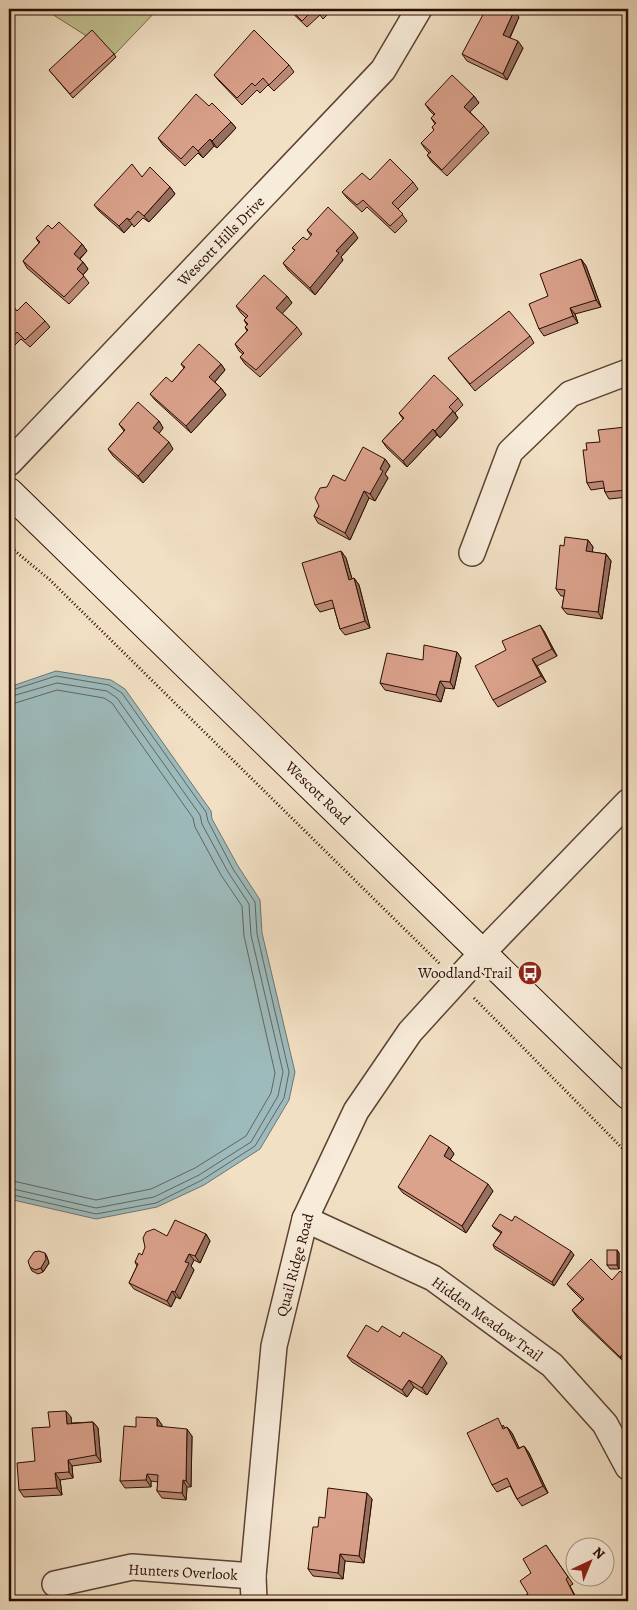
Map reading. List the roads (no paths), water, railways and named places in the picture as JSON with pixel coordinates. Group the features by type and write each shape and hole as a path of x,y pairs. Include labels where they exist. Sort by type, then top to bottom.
{"street":[{"name":"Wescott Hills Drive","path":"9,463 383,70 420,9"},
{"path":"472,552 510,452 570,394 628,372"},
{"name":"Wescott Road","path":"9,492 628,1094"},
{"path":"482,953 628,802"},
{"name":"Quail Ridge Road","path":"254,1601 254,1576 274,1346 305,1219 356,1111 410,1032 482,953"},
{"name":"Hidden Meadow Trail","path":"305,1219 433,1278 552,1366 605,1424 628,1467"},
{"name":"Hunters Overlook","path":"55,1584 132,1567 254,1576"}],"water":[{"path":"56,671 111,680 125,689 211,811 212,819 238,866 260,900 262,933 295,1072 289,1100 260,1149 204,1185 157,1207 96,1219 9,1199 9,687"}],"place":[{"name":"Woodland Trail","path":"530,973"}]}
